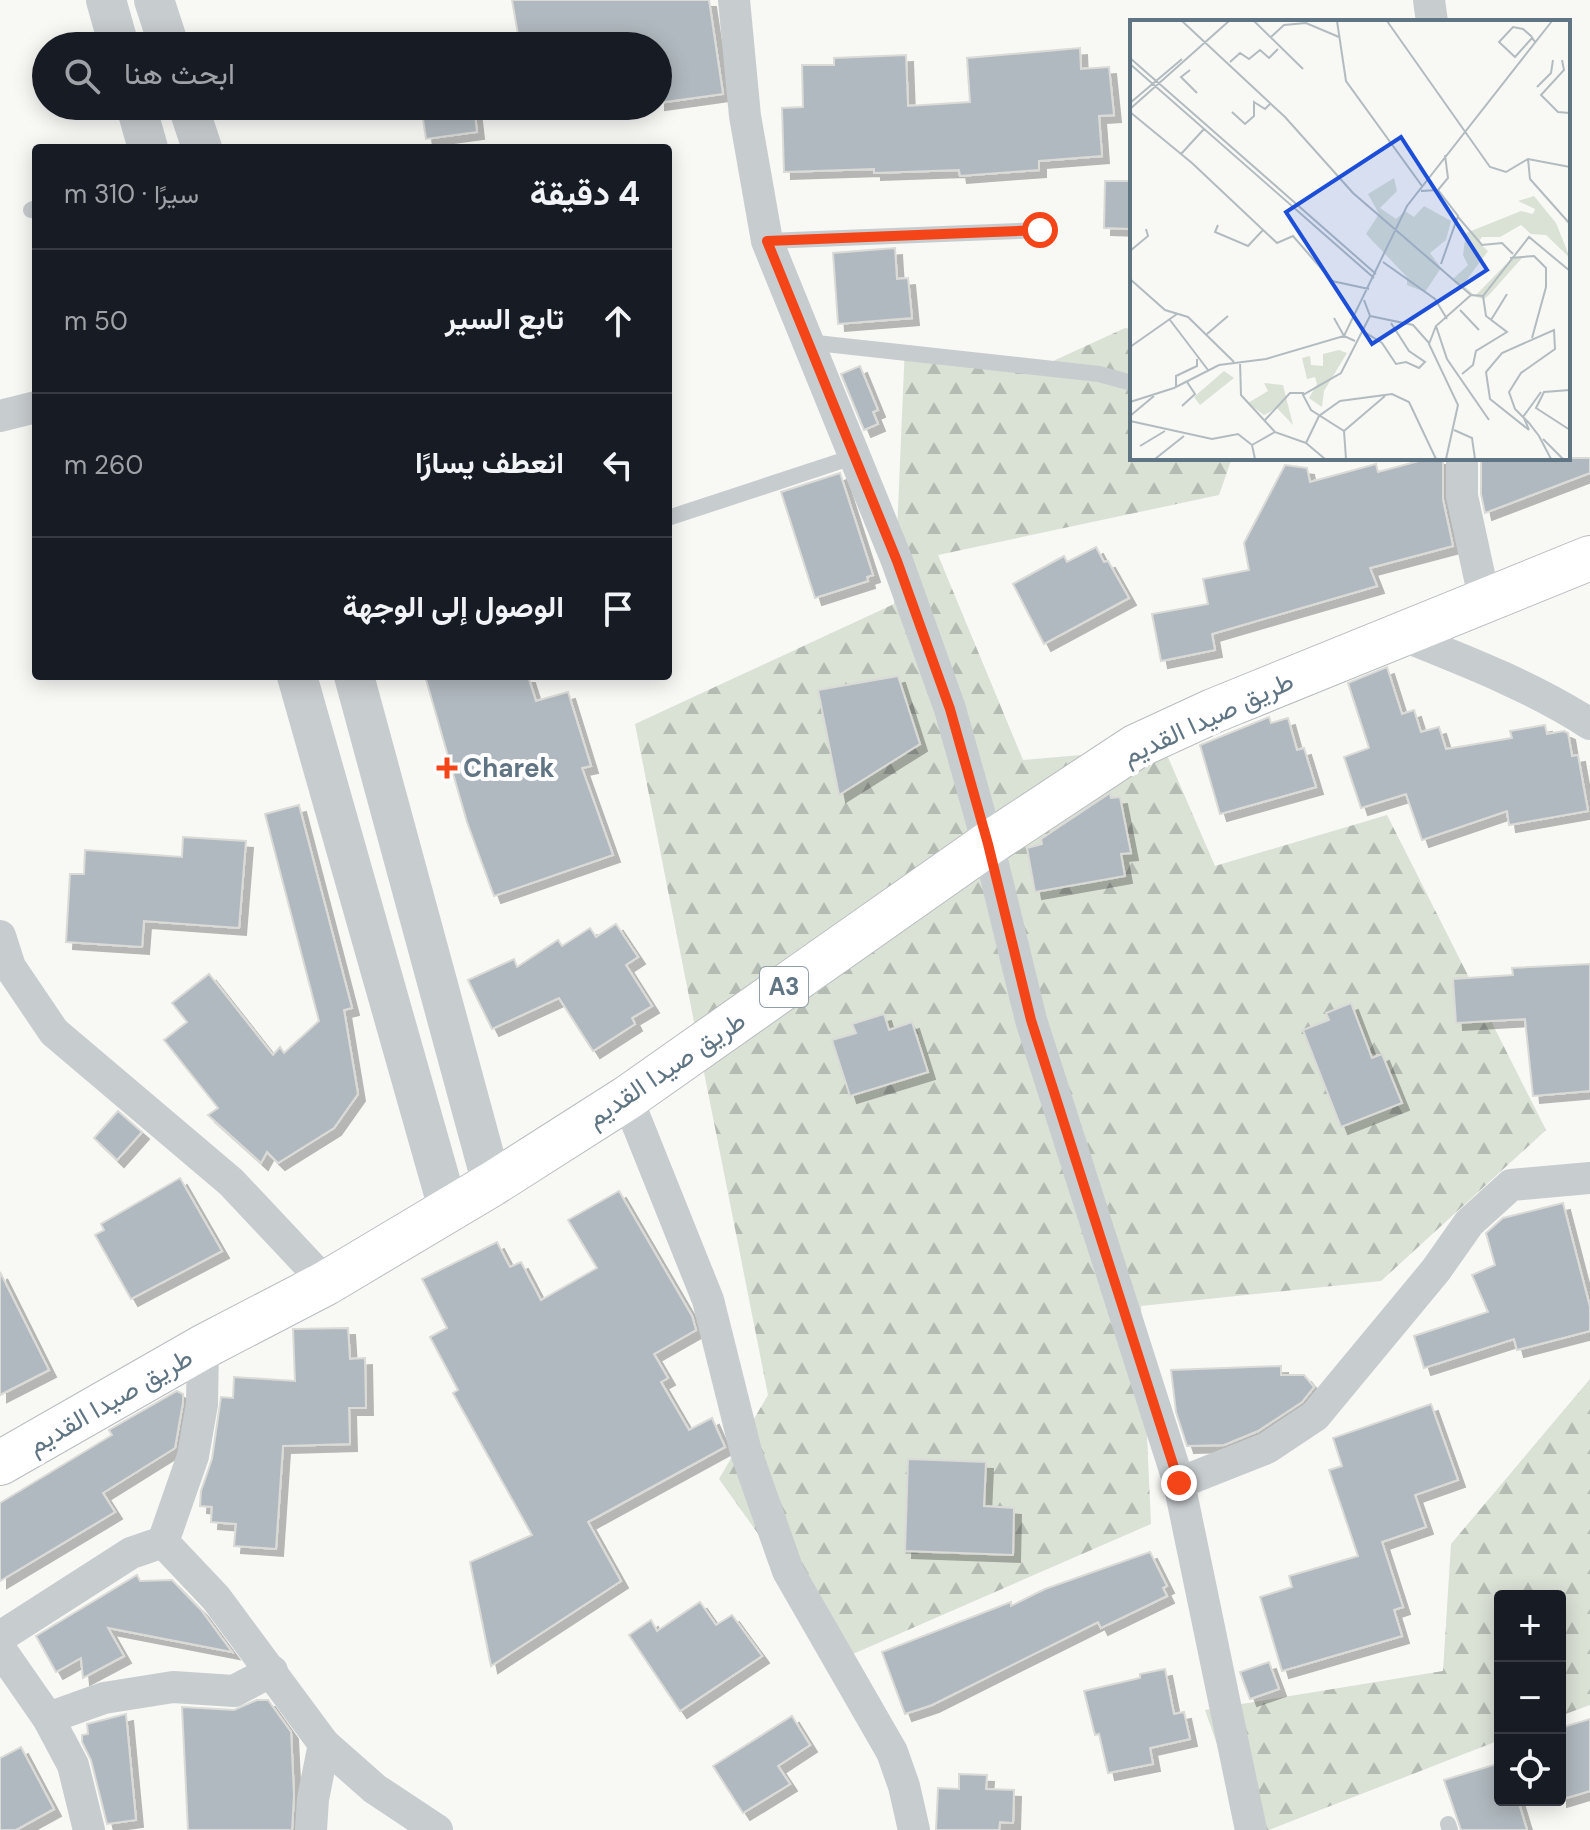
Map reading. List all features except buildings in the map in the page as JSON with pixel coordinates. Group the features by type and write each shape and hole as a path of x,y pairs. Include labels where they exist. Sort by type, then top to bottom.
{"highway":[{"name":"طريق صيدا القديم","path":"0,1463 203,1347 326,1283 492,1184 627,1098 988,844 1135,747 1213,711 1590,558"}],"street":[{"path":"106,0 115,32"},
{"path":"154,0 164,32"},
{"path":"734,0 745,116 767,241 897,561 950,709 988,844 1031,1020 1179,1483 1251,1830"},
{"path":"1429,0 1432,20"},
{"path":"140,120 147,144"},
{"path":"193,120 201,144"},
{"path":"0,416 32,408"},
{"path":"1462,460 1462,496 1485,602"},
{"path":"1401,635 1499,674 1590,724"},
{"path":"298,680 448,1208"},
{"path":"355,680 492,1184"},
{"path":"0,936 10,967 54,1032 231,1182 326,1283"},
{"path":"627,1098 708,1300 746,1452 788,1571 892,1752 914,1830"},
{"path":"1179,1483 1267,1448 1315,1416 1436,1270 1469,1223 1511,1185 1590,1178"},
{"path":"163,1542 193,1456 202,1404 203,1347"},
{"path":"0,1637 131,1553 163,1542"},
{"path":"163,1542 216,1598 324,1744 375,1789 437,1830"},
{"path":"0,1649 48,1718 73,1765 89,1830"},
{"path":"48,1718 104,1698 173,1687 234,1691 272,1671"},
{"path":"311,1830 313,1799 324,1744"}],"lane":[{"path":"767,241 1040,230"},
{"path":"807,342 1099,374 1130,382"},
{"path":"672,517 853,457"}],"green space":[{"path":"1125,328 1130,329 1130,460 1231,460 1219,495 938,555 1023,760 1164,748 1215,866 1387,815 1546,1130 1381,1281 1141,1306 1151,1524 846,1657 719,1479 768,1395 635,724 894,604 905,345 1051,362"},
{"path":"1590,1379 1590,1705 1566,1714 1566,1590 1494,1590 1494,1742 1269,1830 1247,1830 1205,1710 1443,1671 1451,1544"}],"place":[{"name":"Charek","path":"447,768"}],"route":[{"path":"1040,230 767,241 897,561 950,709 988,844 1031,1020 1179,1483"}]}
